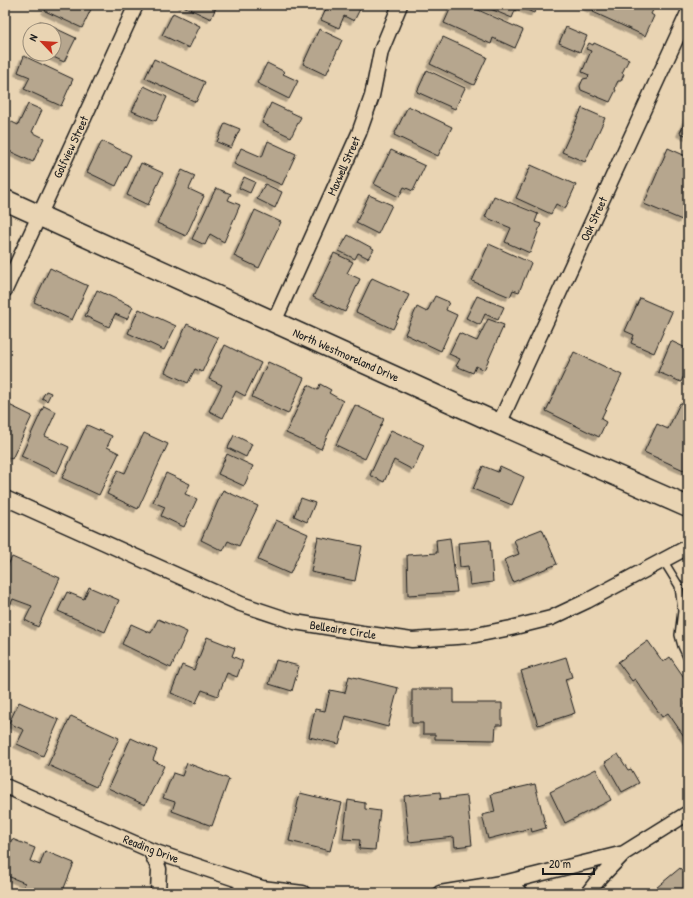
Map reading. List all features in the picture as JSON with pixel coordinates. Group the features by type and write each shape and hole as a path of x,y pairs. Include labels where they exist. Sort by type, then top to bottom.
{"street":[{"name":"Golfview Street","path":"5,290 136,5"},
{"name":"Maxwell Street","path":"274,322 359,133 372,96 381,51 400,5"},
{"name":"Oak Street","path":"499,424 688,13"},
{"name":"North Westmoreland Drive","path":"5,200 499,424 688,507"},
{"name":"Belleaire Circle","path":"5,498 241,604 295,622 412,640 471,636 551,618 588,601 688,547"},
{"name":"Reading Drive","path":"5,786 150,850 262,888 303,893"},
{"path":"588,893 598,880 624,853 688,813"},
{"path":"150,850 159,870 158,893"},
{"path":"440,893 507,882 624,853"},
{"path":"507,882 520,893"},
{"path":"237,893 262,888"}],"lane":[{"path":"663,560 679,586 682,611 680,634 682,646 688,660"}],"building":[{"path":"48,5 93,5 82,28 45,11"},
{"path":"181,5 217,5 211,19"},
{"path":"328,5 362,5 354,21 344,16 339,28 321,20"},
{"path":"452,5 467,5 523,30 515,48 493,38 491,44 444,23"},
{"path":"481,5 538,5 534,13 517,6 512,18"},
{"path":"583,5 655,6 651,14 654,16 645,36 593,12 594,10"},
{"path":"173,13 200,26 189,48 162,35"},
{"path":"566,27 587,36 580,52 559,43"},
{"path":"319,29 342,40 326,75 303,64"},
{"path":"62,31 76,38 64,62 62,61"},
{"path":"443,37 487,57 474,85 430,64"},
{"path":"589,43 593,45 594,43 629,59 622,73 624,74 621,81 618,81 616,90 610,102 581,90 580,86 583,79 588,78 589,75 582,72 591,51 586,49"},
{"path":"154,59 205,82 196,102 145,78"},
{"path":"22,61 37,62 73,79 61,106 24,89 30,77 18,72"},
{"path":"267,63 285,72 283,74 298,81 289,99 257,83"},
{"path":"427,70 465,88 455,109 417,92"},
{"path":"144,86 167,97 156,121 132,111"},
{"path":"271,103 301,117 291,137 262,123"},
{"path":"28,104 42,110 32,132 44,138 33,162 5,149 6,119 18,125"},
{"path":"408,106 452,127 438,156 394,135"},
{"path":"582,108 605,118 585,162 562,152"},
{"path":"688,114 688,136 680,133"},
{"path":"225,123 240,129 231,148 217,142"},
{"path":"102,141 131,155 116,186 87,172"},
{"path":"268,141 296,154 282,185 234,164 241,148 262,157"},
{"path":"668,148 688,157 688,207 682,220 644,204"},
{"path":"391,150 425,166 413,191 404,187 399,197 374,184"},
{"path":"141,163 163,173 148,205 127,195"},
{"path":"531,165 576,185 565,209 556,204 551,214 516,198"},
{"path":"182,170 195,176 189,189 204,196 186,236 157,223"},
{"path":"244,177 255,182 250,193 239,188"},
{"path":"265,184 282,192 275,208 257,199"},
{"path":"216,188 231,194 228,200 240,205 224,242 210,234 205,245 192,239"},
{"path":"369,195 392,205 378,234 356,223"},
{"path":"494,196 538,214 535,222 541,224 530,253 505,242 511,228 485,217"},
{"path":"255,210 281,222 259,268 234,256"},
{"path":"348,235 374,249 368,258 358,253 355,259 339,251"},
{"path":"489,244 531,263 519,292 513,290 510,297 472,281"},
{"path":"334,253 353,262 347,273 360,279 345,312 313,297"},
{"path":"50,268 88,286 72,320 34,302"},
{"path":"372,278 409,295 393,329 356,312"},
{"path":"97,290 133,307 127,319 115,314 109,327 85,316"},
{"path":"435,296 449,302 446,310 457,315 441,351 405,334 417,307 427,312"},
{"path":"477,296 504,307 498,320 485,314 480,325 466,318"},
{"path":"640,298 672,312 654,353 631,343 634,335 625,331"},
{"path":"139,309 176,326 164,350 128,333"},
{"path":"488,319 504,325 484,370 476,366 473,373 456,366 460,359 449,354 459,333 477,341"},
{"path":"187,324 218,338 202,372 195,369 188,383 165,372"},
{"path":"671,341 688,349 688,367 681,382 658,372"},
{"path":"225,345 261,363 245,396 236,391 223,418 209,411 222,385 209,379"},
{"path":"574,352 622,375 601,419 606,422 599,437 546,411"},
{"path":"268,362 304,378 288,414 252,397"},
{"path":"320,384 331,390 329,393 343,401 321,449 286,433 308,385 318,390"},
{"path":"46,391 51,393 47,401 42,398"},
{"path":"5,403 32,416 12,459 5,456"},
{"path":"680,403 688,407 688,472 644,452 657,424 668,429"},
{"path":"355,405 384,419 365,459 336,445"},
{"path":"44,406 56,412 45,436 69,447 57,473 21,456"},
{"path":"87,425 112,436 107,447 119,453 99,495 62,478"},
{"path":"391,430 424,445 413,470 394,460 384,482 370,475"},
{"path":"144,433 168,444 138,509 107,494 118,470 125,473"},
{"path":"234,435 252,444 246,457 228,448"},
{"path":"227,454 253,466 244,486 218,474"},
{"path":"483,466 498,472 500,466 524,477 512,505 473,489"},
{"path":"166,473 190,484 185,494 197,499 184,527 161,516 165,507 153,502"},
{"path":"223,490 258,506 239,546 228,541 223,551 201,540"},
{"path":"301,498 315,503 307,522 294,516"},
{"path":"276,520 308,534 290,574 258,560"},
{"path":"542,529 557,564 513,582 504,560 519,554 514,540"},
{"path":"318,537 362,546 355,581 311,572"},
{"path":"450,538 457,592 408,595 407,555 437,553 436,540"},
{"path":"490,540 493,582 470,585 468,566 460,567 458,543"},
{"path":"12,557 60,578 38,627 25,620 32,606 13,599 6,614 5,613 5,571"},
{"path":"89,587 119,600 105,632 58,611 67,592 84,599"},
{"path":"158,619 187,632 171,668 122,644 131,624 151,633"},
{"path":"207,637 235,648 232,656 243,661 237,677 227,673 218,696 202,690 196,703 171,693 182,665 194,670"},
{"path":"648,641 663,662 670,657 688,683 685,687 688,692 688,701 685,703 688,708 688,742 668,713 662,717 635,679 632,681 618,662"},
{"path":"566,657 572,677 565,679 575,713 538,725 521,671"},
{"path":"276,660 299,666 292,691 269,684"},
{"path":"349,676 398,688 388,727 346,716 339,744 309,737 315,709 325,711 330,690 345,693"},
{"path":"412,689 454,689 454,703 502,703 502,725 496,725 495,740 435,739 435,734 423,734 423,723 412,723"},
{"path":"19,702 59,720 43,756 17,744 24,730 9,723"},
{"path":"71,716 119,738 96,787 48,765"},
{"path":"131,738 157,750 153,760 164,766 145,805 108,788"},
{"path":"618,754 628,770 631,769 639,783 622,792 605,762"},
{"path":"187,763 229,779 212,826 172,811 175,802 163,798 173,773 182,776"},
{"path":"596,769 611,800 565,823 550,792"},
{"path":"535,784 546,828 532,832 531,828 488,839 482,815 495,812 491,794"},
{"path":"440,792 441,799 467,796 472,845 455,847 454,837 409,842 404,796"},
{"path":"300,793 342,803 330,851 289,841"},
{"path":"348,800 365,803 365,809 380,811 375,850 359,849 360,840 343,839"},
{"path":"12,839 35,848 30,861 40,865 45,851 74,863 62,893 21,893 25,883 5,875 5,857"},
{"path":"680,868 688,878 688,893 650,893"}]}
